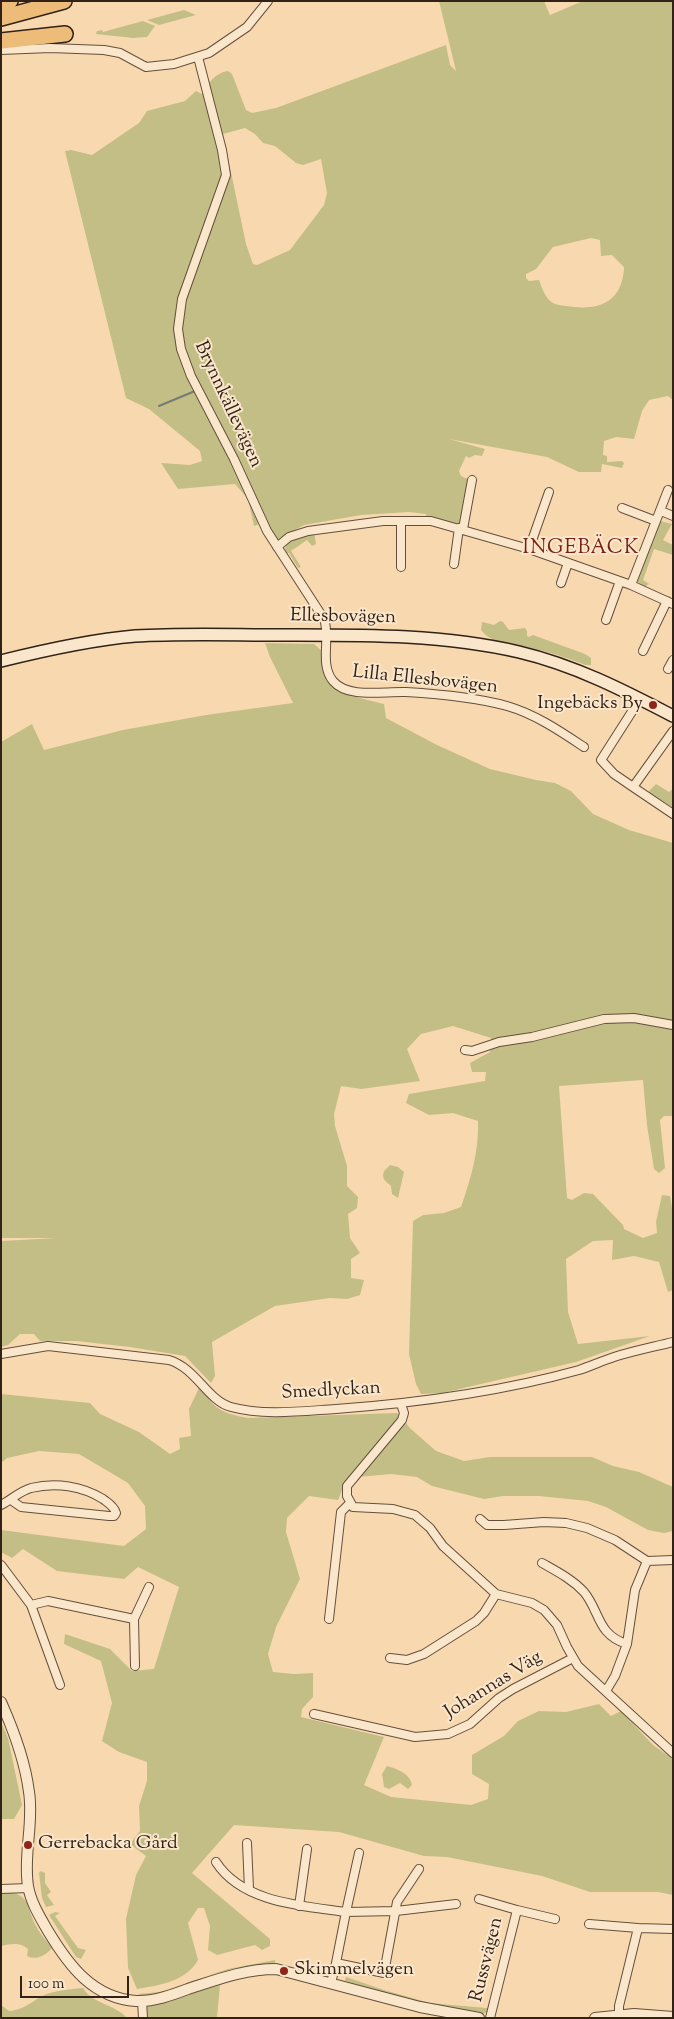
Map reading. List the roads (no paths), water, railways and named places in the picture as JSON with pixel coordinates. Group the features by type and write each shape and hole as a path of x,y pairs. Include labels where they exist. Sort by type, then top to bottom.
{"highway":[{"path":"1,4 10,1"},
{"path":"1,18 64,1"},
{"path":"1,41 65,34"}],"main road":[{"name":"Ellesbovägen","path":"1,661 60,646 134,636 326,635 431,638 519,652 573,668 673,716"}],"street":[{"path":"1,50 50,48 104,50 120,53 146,67 174,64 210,53 246,27 268,1"},
{"name":"Brynnkällevägen","path":"198,57 222,150 226,176 182,299 179,317 179,339 191,376 234,459 267,531 324,619 327,627 326,635"},
{"path":"454,564 472,480"},
{"path":"631,585 668,490"},
{"path":"529,549 549,492"},
{"path":"622,508 656,521"},
{"path":"661,511 673,516"},
{"path":"401,567 402,521"},
{"path":"278,547 289,537 308,531 362,523 431,521 461,529 529,549 620,581 670,603 643,650"},
{"path":"561,583 568,563"},
{"path":"606,620 620,581"},
{"name":"Lilla Ellesbovägen","path":"326,635 327,670 334,682 347,691 356,693 385,691 428,694 507,706 540,719 584,747"},
{"path":"668,669 673,660"},
{"path":"640,699 602,760 614,774 673,814"},
{"path":"634,787 673,731"},
{"path":"465,1050 472,1051 498,1042 532,1037 604,1019 634,1018 673,1025"},
{"name":"Smedlyckan","path":"1,1354 48,1346 169,1360 177,1362 191,1372 226,1405 248,1410 273,1411 401,1404 512,1385 570,1372 615,1357 673,1342"},
{"path":"401,1404 404,1413 402,1420 347,1486 350,1504 360,1509 393,1509 416,1515 430,1528 443,1546 496,1594 532,1603 544,1610 556,1625 572,1658 578,1666 672,1750"},
{"path":"1,1505 32,1488 59,1485 76,1487 94,1493 112,1506 116,1513 114,1516 109,1516 29,1508 21,1507 11,1500"},
{"path":"329,1619 341,1512 350,1504"},
{"path":"480,1519 487,1525 544,1522 566,1523 615,1540 647,1561 673,1560"},
{"path":"606,1691 615,1676 627,1644 635,1590 647,1561"},
{"path":"542,1564 573,1582 591,1602 600,1623 607,1632 627,1644"},
{"path":"1,1565 31,1605 60,1685"},
{"path":"135,1666 136,1640 134,1619 149,1587"},
{"path":"390,1658 407,1660 424,1654 476,1621 484,1613 496,1594"},
{"path":"31,1605 48,1601 134,1619"},
{"name":"Johannas Väg","path":"314,1714 415,1736 447,1734 470,1724 499,1698 513,1689 572,1658"},
{"path":"1,1702 25,1768 30,1793 31,1817 27,1865 28,1888 38,1914 66,1959 83,1978 101,1991 114,1996 142,2001 170,1995 234,1974 265,1969 284,1971 331,1982 420,2007 479,2018"},
{"path":"247,1842 249,1889"},
{"path":"299,1906 307,1849"},
{"path":"331,1982 360,1853"},
{"path":"216,1862 223,1871 249,1889 268,1898 299,1906 346,1912 396,1911 456,1904"},
{"path":"336,1963 384,1973 396,1917 397,1902 419,1869"},
{"path":"1,1889 28,1888"},
{"name":"Russvägen","path":"479,1899 555,1919"},
{"name":"Russvägen","path":"490,2018 517,1910"},
{"path":"589,1924 673,1929"},
{"path":"619,2015 619,2006 638,1928"},
{"path":"142,2001 143,2018"},
{"path":"595,2018 634,2014 673,2017"}],"waterway":[{"path":"159,406 195,391"}],"place":[{"name":"Ingebäcks By","path":"653,705"},
{"name":"Gerrebacka Gård","path":"28,1845"},
{"name":"Skimmelvägen","path":"284,1971"}],"district":[{"name":"INGEBÄCK","path":"581,550"}]}
